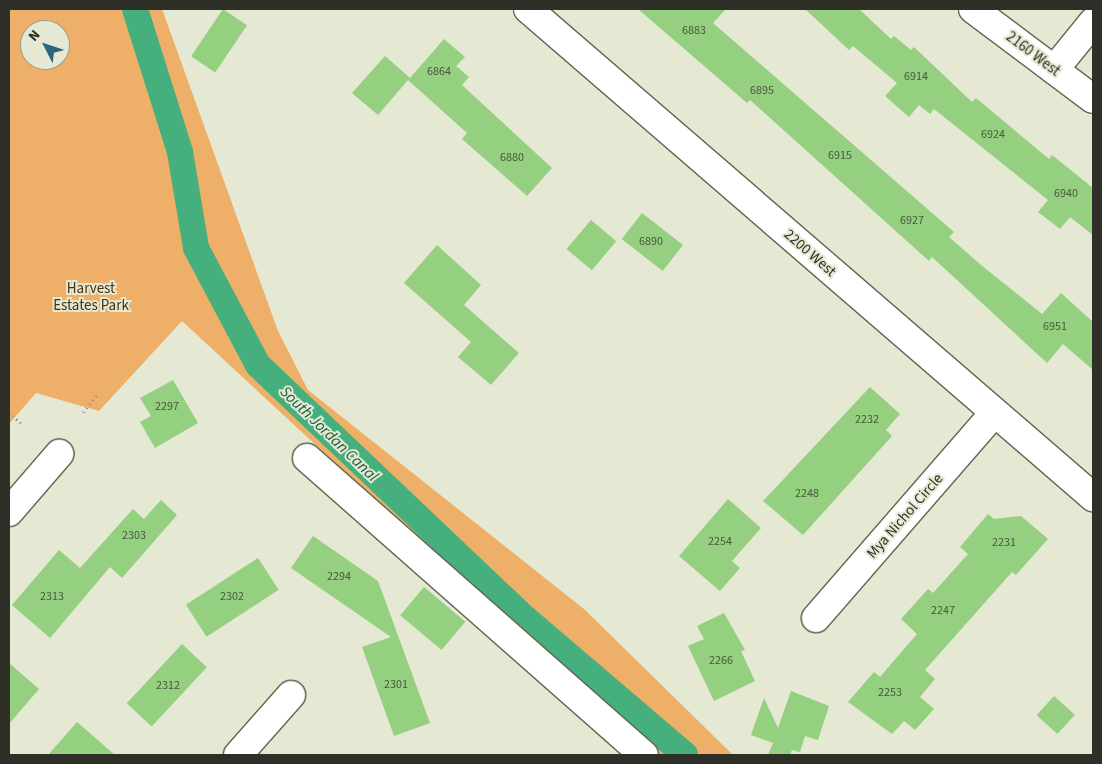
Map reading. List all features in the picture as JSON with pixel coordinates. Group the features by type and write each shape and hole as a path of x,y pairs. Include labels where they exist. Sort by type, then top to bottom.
{"street":[{"name":"2200 West","path":"528,9 1093,497"},
{"name":"2160 West","path":"973,9 1093,99"},
{"path":"1054,70 1093,22"},
{"name":"Mya Nichol Circle","path":"816,618 994,412"},
{"path":"9,512 59,454"},
{"path":"307,458 644,755"},
{"path":"238,755 291,695"}],"path":[{"path":"83,412 97,394"},
{"path":"9,412 21,423"}],"green space":[{"name":"Harvest Estates Park","path":"9,9 162,9 278,331 308,390 584,609 733,755 650,755 182,321 99,411 36,393 9,424"}],"building":[{"path":"223,9 247,25 215,72 191,56"},
{"path":"638,9 726,9 713,23 954,232 949,237 981,265 1042,314 1061,293 1093,322 1093,370 1063,344 1047,363 932,257 929,261 750,100 747,103"},
{"path":"805,9 859,9 891,39 894,36 911,50 914,47 972,102 976,98 1049,159 1052,155 1093,188 1093,235 1070,217 1060,229 1038,212 1048,200 934,109 930,114 919,105 909,117 885,96 897,83 853,46 849,50"},
{"path":"444,39 465,57 456,66 469,77 462,85 552,168 527,196 462,139 467,133 408,80 378,115 352,93 385,56 410,78"},
{"path":"642,213 683,245 663,271 622,239"},
{"path":"591,220 616,241 592,270 567,249"},
{"path":"437,245 481,285 464,305 519,353 491,385 458,357 471,342 404,283"},
{"path":"173,380 198,423 155,448 140,422 151,416 140,398"},
{"path":"870,387 900,414 886,430 892,436 803,535 763,501"},
{"path":"728,499 761,528 732,561 740,568 720,591 679,556"},
{"path":"161,500 177,515 122,578 110,567 50,638 12,605 59,550 80,568 133,509 144,519"},
{"path":"988,514 994,519 1021,516 1048,539 1016,575 1012,572 925,670 935,679 920,697 934,709 915,730 904,721 892,734 848,702 874,672 880,677 917,634 901,619 928,589 933,593 968,554 960,547"},
{"path":"313,536 378,581 430,723 394,736 362,647 391,637 291,568"},
{"path":"258,558 279,590 207,637 186,605"},
{"path":"424,587 465,622 442,650 400,615"},
{"path":"724,613 745,650 741,651 755,681 714,701 688,646 704,639 697,626"},
{"path":"182,644 207,667 152,726 127,703"},
{"path":"9,663 39,689 9,724"},
{"path":"791,691 829,706 818,740 805,736 800,752 792,750 790,755 768,755 773,743 751,735 764,698 778,728"},
{"path":"1054,696 1075,715 1057,734 1037,715"},
{"path":"77,722 115,755 48,755"}],"waterway":[{"name":"South Jordan Canal","path":"135,9 180,152 196,248 258,365 526,619 685,755"}]}
